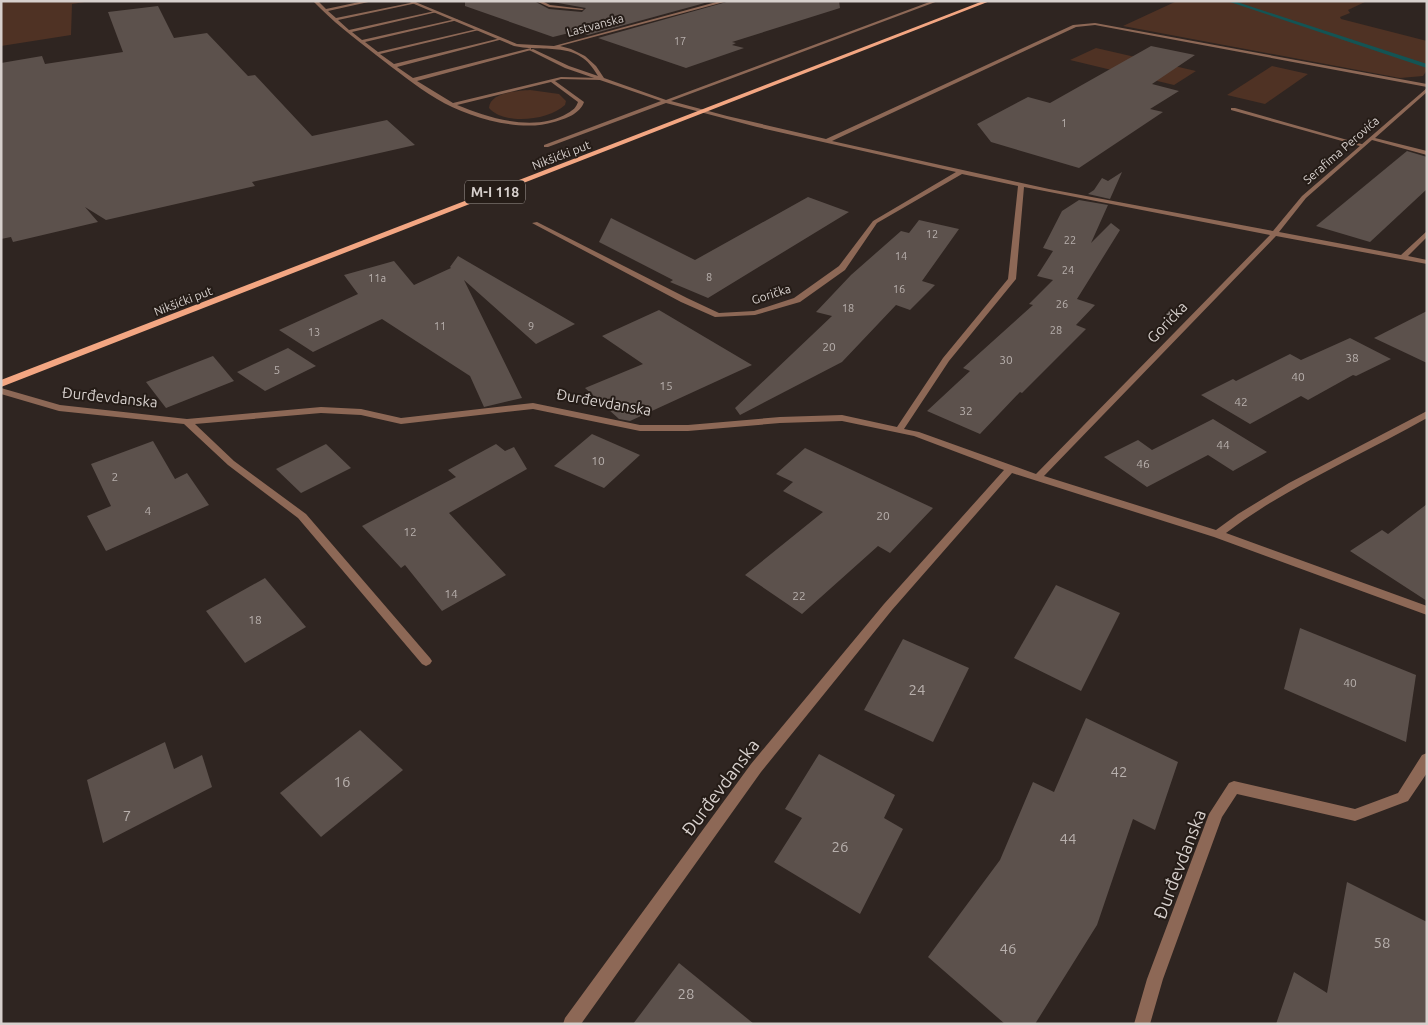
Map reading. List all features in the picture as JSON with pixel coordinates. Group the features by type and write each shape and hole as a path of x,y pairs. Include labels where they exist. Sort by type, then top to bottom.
{"main road":[{"name":"Nikšićki put","path":"1,384 988,1"}],"street":[{"path":"315,1 334,20 378,54 451,105 504,122 534,123 561,118 579,108 581,102 551,80"},
{"path":"325,11 371,1"},
{"path":"538,1 549,6 582,9"},
{"name":"Lastvanska","path":"556,46 726,1"},
{"path":"546,146 936,1"},
{"path":"334,20 412,2 477,30 529,49 567,67 624,88 705,111 961,172 1167,214 1276,232 1427,262"},
{"path":"349,31 435,12"},
{"path":"362,41 456,20"},
{"path":"827,141 1075,26 1096,24 1427,87"},
{"path":"378,54 477,30"},
{"path":"394,66 501,39"},
{"path":"413,80 529,49 556,46 587,60 598,69 602,79"},
{"path":"451,105 551,80 577,77 602,79"},
{"name":"Serafima Perovića","path":"1276,232 1304,197 1427,87"},
{"path":"1233,109 1362,145"},
{"path":"1370,138 1427,154"},
{"name":"Gorička","path":"535,223 684,300 718,315 755,313 797,300 842,268 875,222 961,172"},
{"path":"898,430 946,360 1012,279 1021,184"},
{"name":"Gorička","path":"1038,477 1276,232"},
{"path":"1403,257 1427,233"},
{"name":"Đurđevdanska","path":"1,391 59,408 187,422 321,410 361,412 401,421 533,406 640,428 688,428 780,420 842,418 916,434 1010,469 1218,534 1427,611"},
{"path":"1218,534 1246,511 1393,434 1427,414"},
{"path":"187,422 231,463 302,516 426,661"},
{"name":"Đurđevdanska","path":"571,1024 756,768 888,607 1010,469"},
{"name":"Đurđevdanska","path":"1142,1024 1156,979 1216,814 1234,787 1355,815 1403,797 1427,759"}],"shaded area":[{"path":"1,1 91,1 72,4 71,35 1,46"},
{"path":"1177,1 1367,1 1348,10 1350,13 1340,17 1341,19 1427,41 1427,70 1423,76 1400,78 1123,26"},
{"path":"1096,48 1196,71 1174,85 1070,60"},
{"path":"1272,66 1308,74 1265,104 1227,95"},
{"path":"530,90 559,94 566,101 565,105 549,114 527,119 505,117 496,114 489,108 494,99 505,93"}],"building":[{"path":"465,1 534,1 549,9 582,12 586,8 547,1 712,1 588,35 577,31 553,37 465,6"},
{"path":"730,1 839,1 840,8 732,42 736,43 732,45 744,48 686,68 598,38"},
{"path":"158,6 174,38 207,33 248,76 255,75 312,136 387,120 415,145 252,182 255,186 106,220 85,207 98,222 13,242 11,237 1,239 1,63 42,56 45,64 123,52 108,12"},
{"path":"1151,46 1195,55 1152,84 1179,91 1150,109 1163,112 1079,168 991,142 977,124 1028,97 1050,103"},
{"path":"1407,151 1427,157 1427,189 1370,242 1316,226"},
{"path":"1122,172 1110,199 1088,194 1094,190 1102,178 1108,181"},
{"path":"808,197 849,212 708,298 670,282 673,280 599,242 611,218 695,260"},
{"path":"1079,200 1108,205 1091,243 1111,223 1120,230 1077,299 1095,305 1076,325 1086,329 1022,393 1020,392 980,434 927,411 970,371 963,368 1033,305 1029,304 1053,280 1037,276 1053,251 1043,248 1062,211"},
{"path":"919,220 959,229 922,281 935,285 910,310 896,305 842,362 740,415 735,408 832,316 816,312 851,275 901,231 909,233"},
{"path":"458,256 575,324 536,344 464,280 522,398 484,407 470,376 382,319 313,352 279,330 358,294 344,275 394,261 414,285 451,268"},
{"path":"659,310 752,365 630,421 619,419 585,388 643,364 602,336"},
{"path":"1427,311 1427,363 1374,338"},
{"path":"1350,338 1391,359 1356,376 1353,375 1308,400 1301,396 1250,424 1201,395 1233,379 1236,381 1290,354 1301,360"},
{"path":"288,348 316,366 265,391 237,372"},
{"path":"213,356 234,381 166,408 146,382"},
{"path":"1213,419 1267,452 1233,471 1208,455 1147,487 1104,457 1138,440 1152,450"},
{"path":"592,434 640,455 604,488 554,466"},
{"path":"153,441 175,479 187,473 209,505 106,551 87,516 111,506 91,464"},
{"path":"326,444 351,468 301,493 276,469"},
{"path":"496,444 505,451 514,447 527,469 449,513 506,575 442,611 405,565 401,568 362,526 456,477 448,470"},
{"path":"805,448 933,508 890,553 878,546 802,614 745,575 823,512 783,491 793,482 776,474"},
{"path":"1427,504 1427,601 1350,551 1382,530 1388,534"},
{"path":"265,578 306,627 245,663 206,611"},
{"path":"1056,585 1120,613 1081,691 1014,658"},
{"path":"1300,628 1416,675 1406,742 1284,689"},
{"path":"903,639 969,668 933,742 864,710"},
{"path":"1086,718 1178,762 1155,830 1133,819 1097,925 1035,1024 1005,1024 928,957 1000,860 1033,782 1054,792"},
{"path":"360,730 403,770 321,837 280,793"},
{"path":"165,742 174,769 202,755 212,787 103,843 87,780"},
{"path":"819,754 895,795 884,818 903,829 860,914 774,862 802,818 785,809"},
{"path":"1347,882 1427,922 1427,1024 1276,1024 1294,972 1327,993"},
{"path":"679,963 754,1024 633,1024"}],"waterway":[{"path":"1229,1 1427,66"}]}
